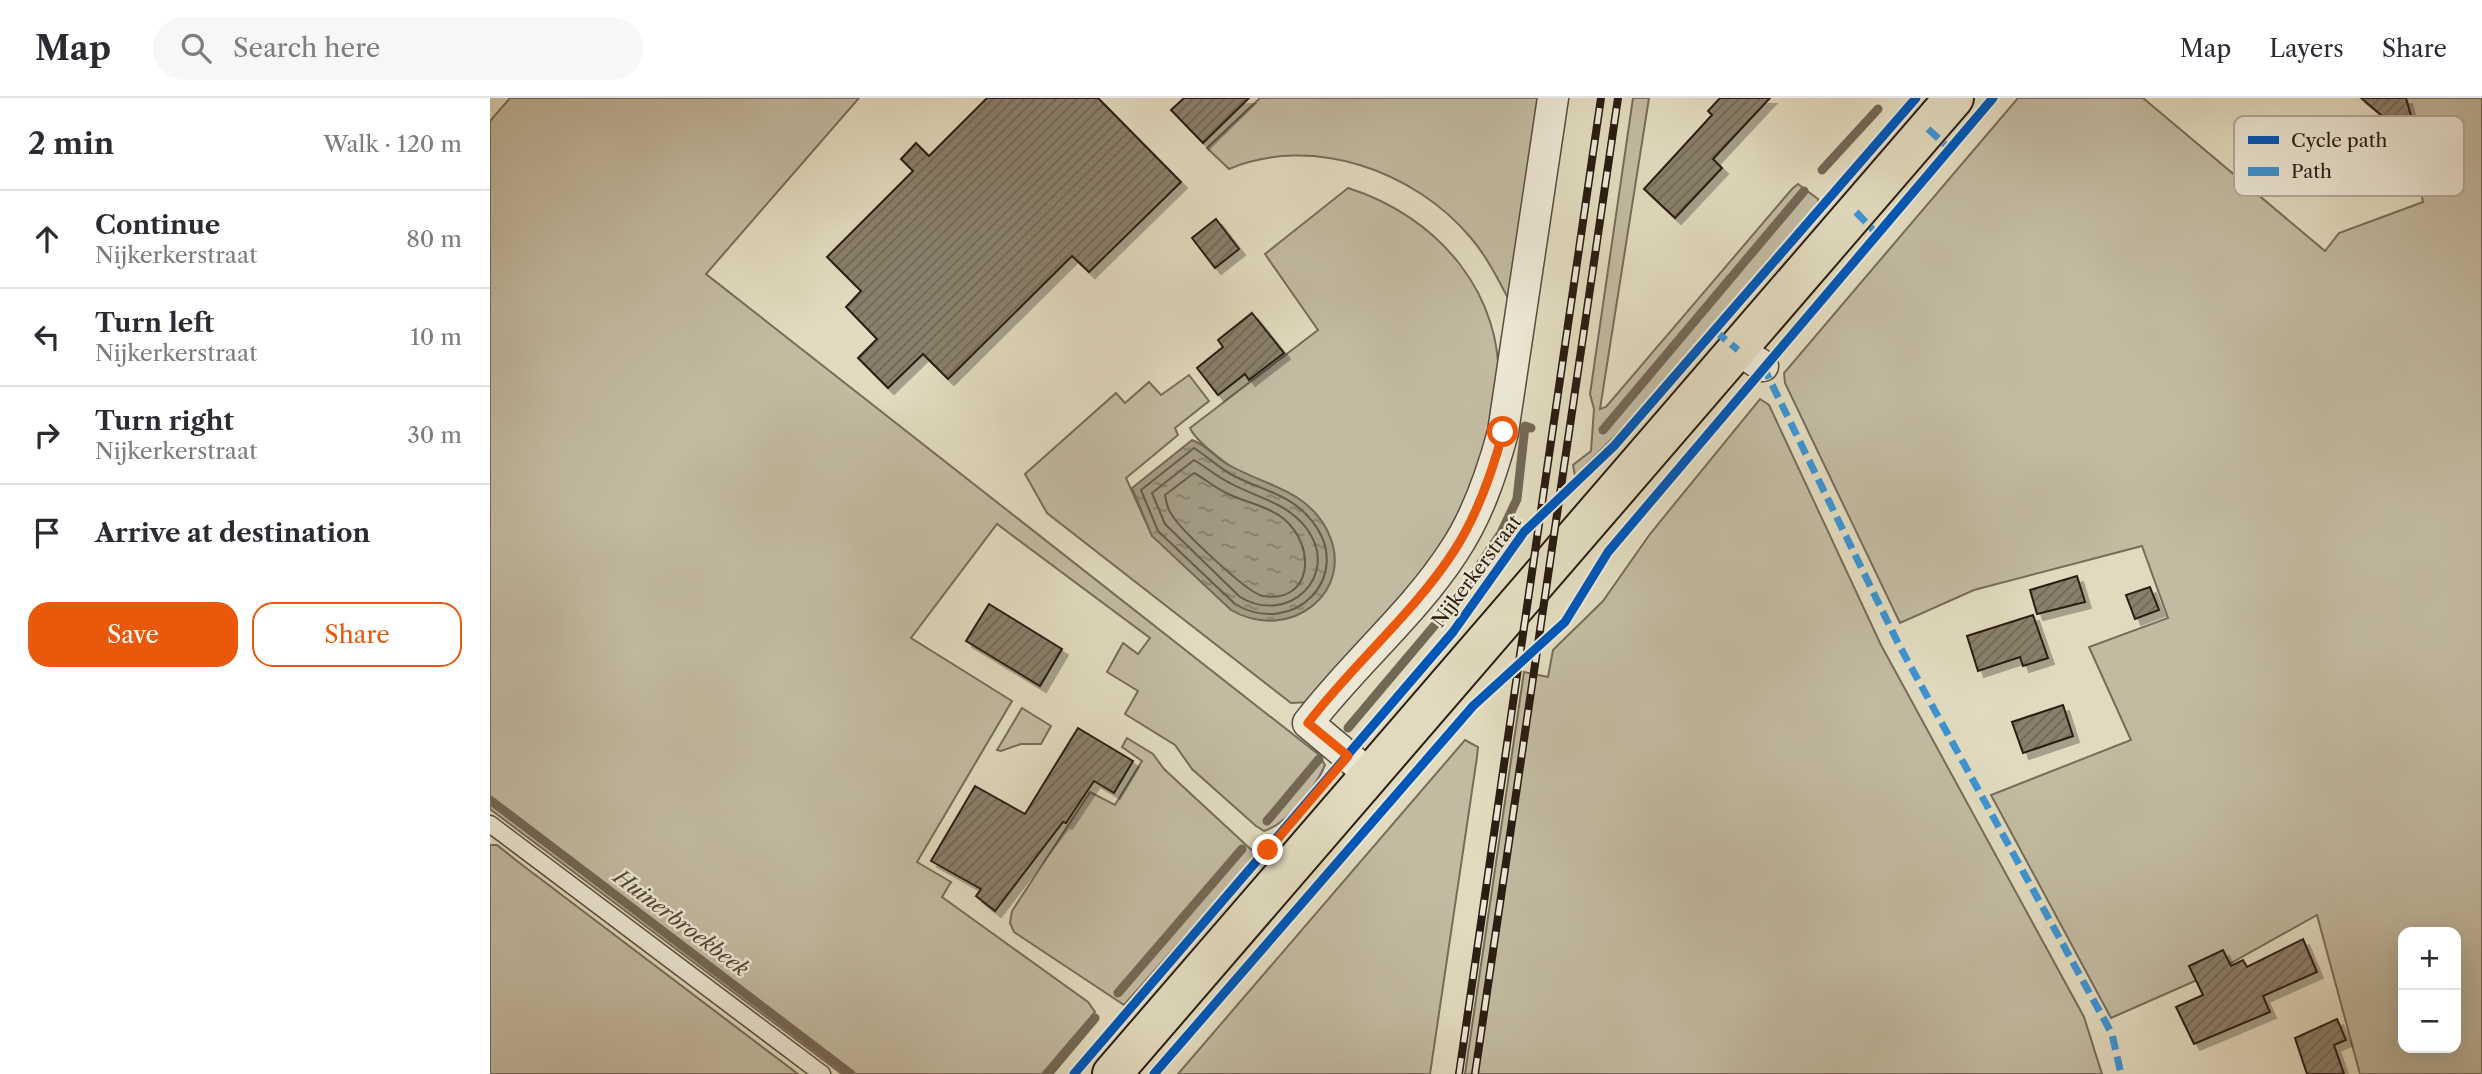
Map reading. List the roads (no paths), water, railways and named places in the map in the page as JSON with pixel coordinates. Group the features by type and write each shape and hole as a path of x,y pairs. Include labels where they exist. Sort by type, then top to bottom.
{"main road":[{"path":"1112,1074 1369,774 1750,358 1954,98"}],"street":[{"name":"Nijkerkerstraat","path":"1369,774 1308,723 1340,680 1410,608 1439,572 1466,530 1489,478 1503,432 1553,98"}],"lane":[{"path":"490,824 822,1074"}],"water":[{"path":"1192,440 1227,464 1283,489 1308,505 1318,516 1327,530 1334,552 1333,573 1326,591 1313,606 1295,616 1275,620 1253,619 1231,610 1152,536 1132,488"}],"waterway":[{"path":"1822,170 1878,109"},
{"path":"1603,430 1804,191"},
{"path":"1348,728 1456,600 1501,533 1517,499 1525,426 1531,428"},
{"path":"1267,821 1319,759"},
{"name":"Huinerbroekbeek","path":"490,800 851,1074"},
{"path":"1118,993 1242,849"},
{"path":"1048,1074 1095,1018"}],"railway":[{"path":"1459,1074 1601,98"},
{"path":"1475,1074 1618,98"}]}
